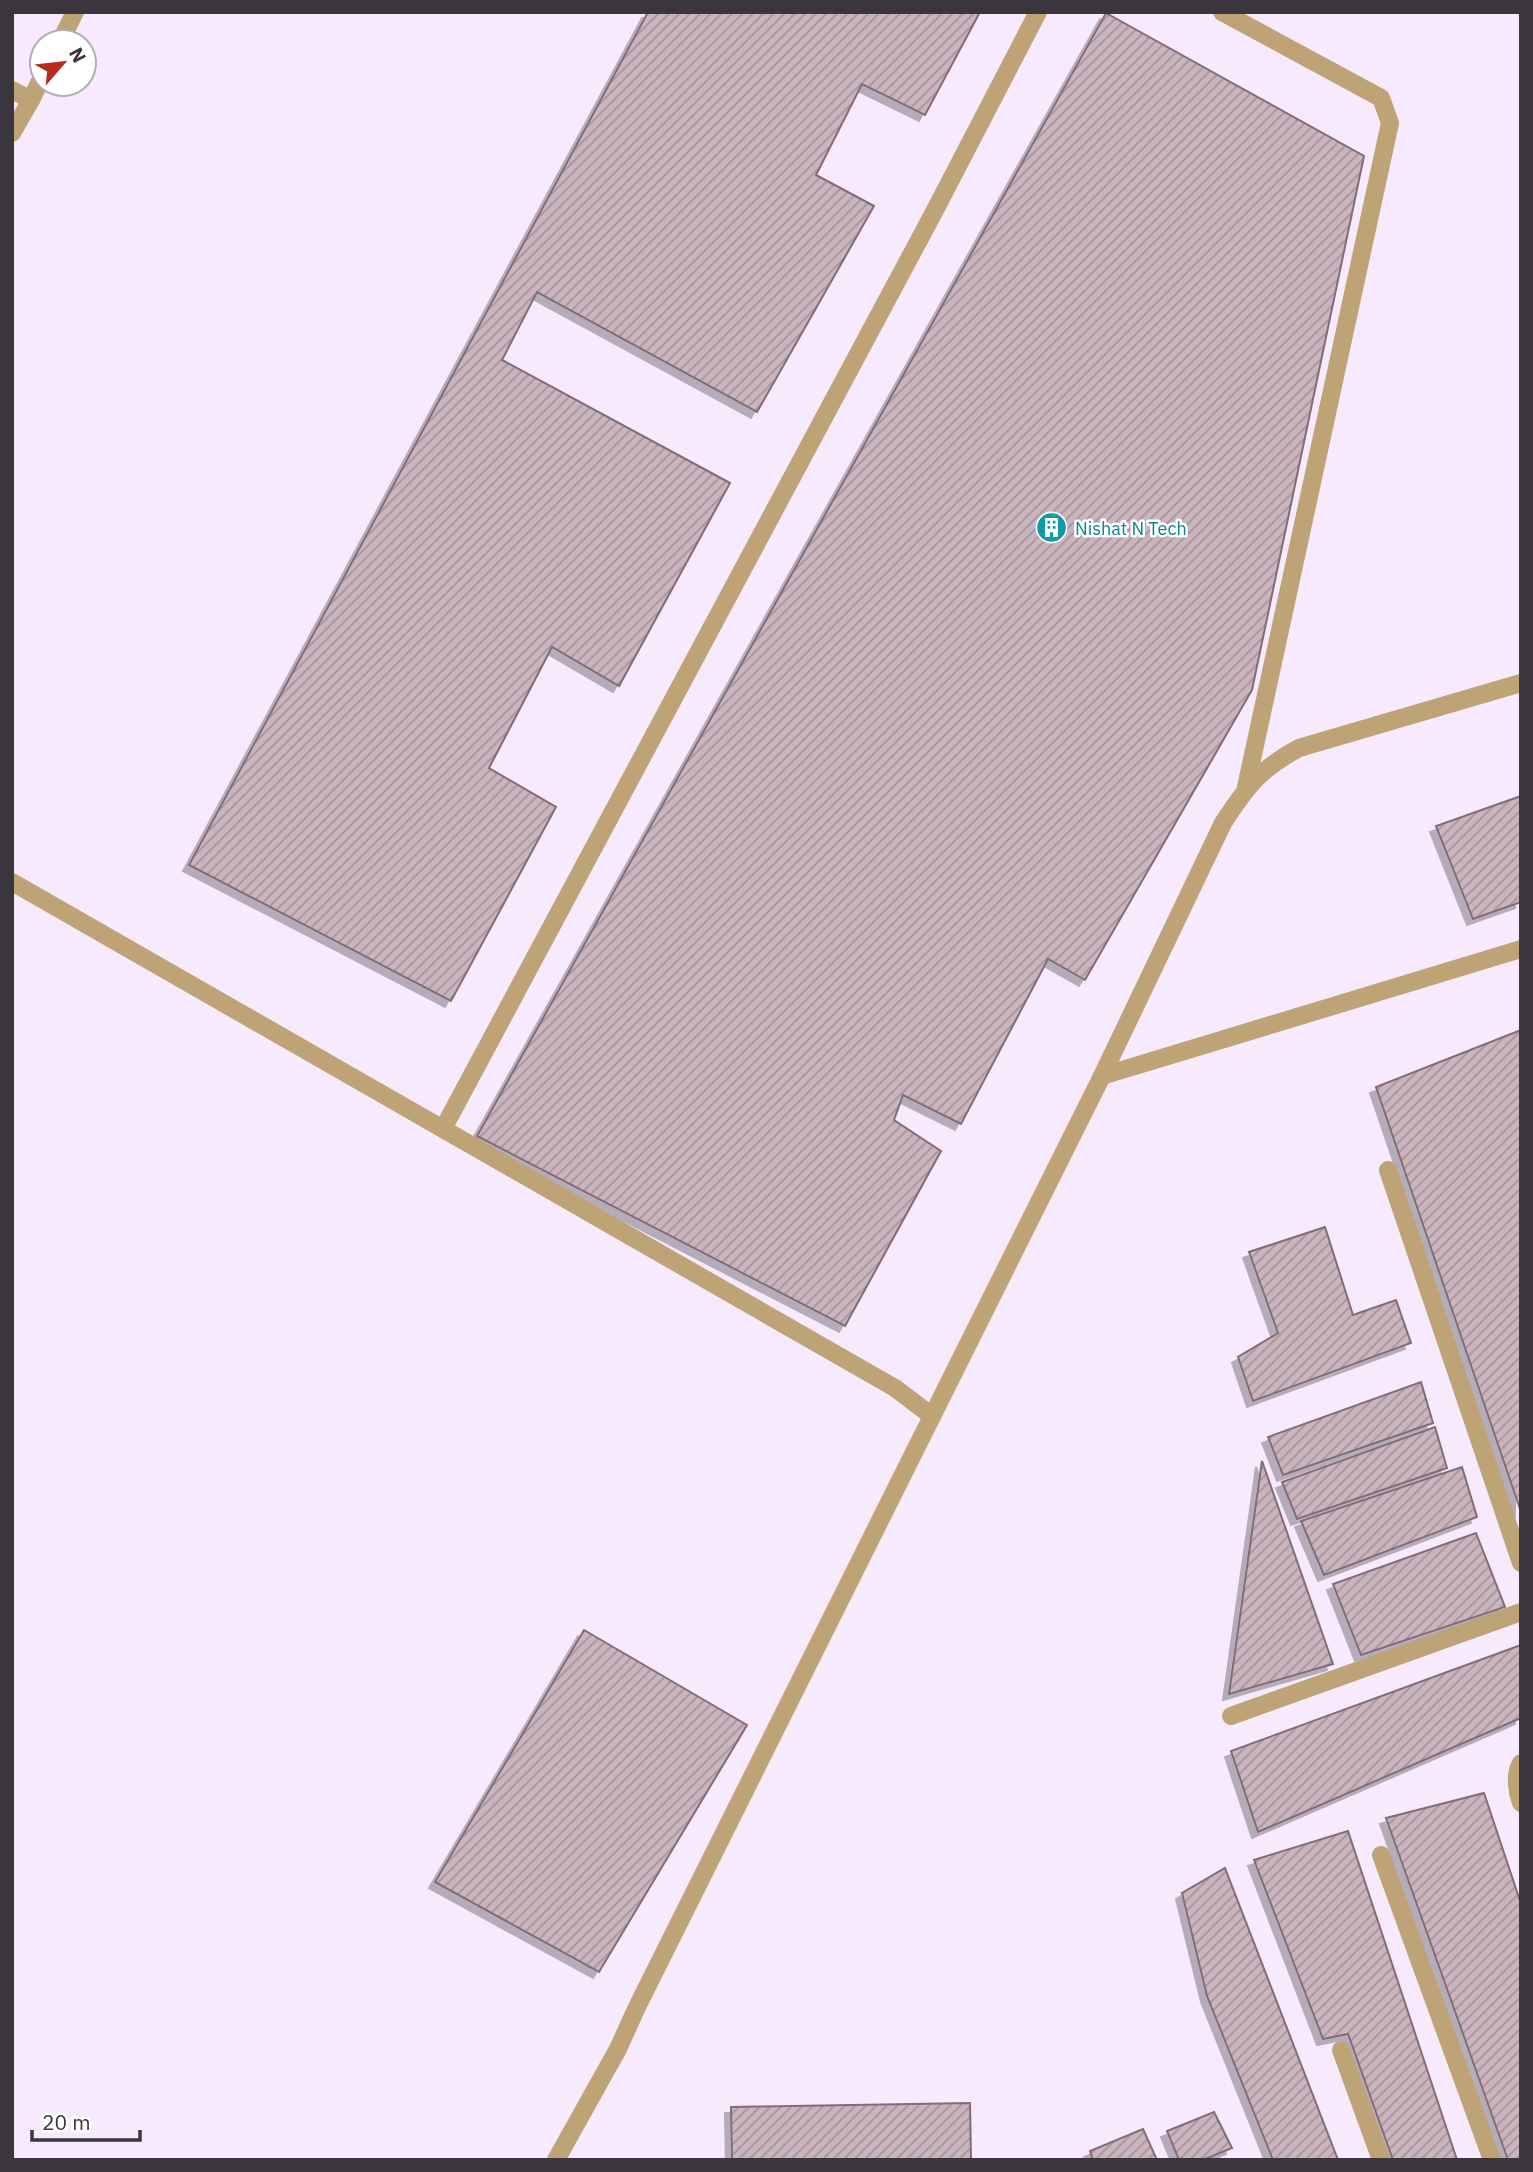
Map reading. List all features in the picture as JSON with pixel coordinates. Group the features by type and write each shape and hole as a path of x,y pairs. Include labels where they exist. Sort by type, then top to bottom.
{"lane":[{"path":"67,28 75,12"},
{"path":"443,1129 933,214 1038,12"},
{"path":"1222,12 1381,98 1390,123 1246,788"},
{"path":"12,90 31,100 12,133"},
{"path":"556,2160 618,2049 1102,1076 1223,823 1246,788 1272,762 1299,748 1521,683"},
{"path":"12,882 895,1388 932,1416"},
{"path":"1102,1076 1521,949"},
{"path":"1388,1170 1521,1563"},
{"path":"1231,1716 1521,1612"},
{"path":"1521,1763 1517,1769 1521,1803"},
{"path":"1381,1855 1492,2160"},
{"path":"1341,2050 1381,2160"}],"building":[{"path":"648,12 980,12 925,115 862,84 816,175 874,206 757,412 537,292 502,360 730,483 619,686 552,647 489,768 556,807 451,1001 189,865"},
{"name":"Nishat N Tech","path":"1106,13 1364,156 1252,690 1085,980 1048,959 961,1124 903,1095 894,1120 941,1151 845,1326 477,1136"},
{"path":"1521,796 1521,902 1473,919 1436,826"},
{"path":"1521,1030 1521,1512 1376,1087"},
{"path":"1325,1227 1353,1315 1396,1300 1411,1343 1253,1401 1238,1357 1278,1333 1249,1252"},
{"path":"1421,1382 1433,1423 1283,1475 1268,1437"},
{"path":"1435,1427 1447,1468 1297,1519 1282,1482"},
{"path":"1262,1461 1333,1664 1229,1694"},
{"path":"1462,1467 1477,1517 1324,1575 1301,1521"},
{"path":"1476,1533 1505,1607 1361,1655 1333,1584"},
{"path":"584,1630 747,1725 599,1972 435,1882"},
{"path":"1521,1645 1521,1718 1258,1832 1231,1751"},
{"path":"1484,1793 1521,1904 1521,2160 1508,2160 1386,1818"},
{"path":"1348,1831 1457,2160 1393,2160 1348,2034 1323,2039 1254,1860"},
{"path":"1225,1868 1338,2160 1273,2160 1207,1996 1182,1893"},
{"path":"970,2103 971,2160 732,2160 731,2107"},
{"path":"1214,2112 1232,2148 1203,2160 1179,2160 1167,2131"},
{"path":"1143,2129 1157,2160 1093,2160 1090,2151"}],"place":[{"name":"Nishat N Tech","path":"1052,528"}]}
